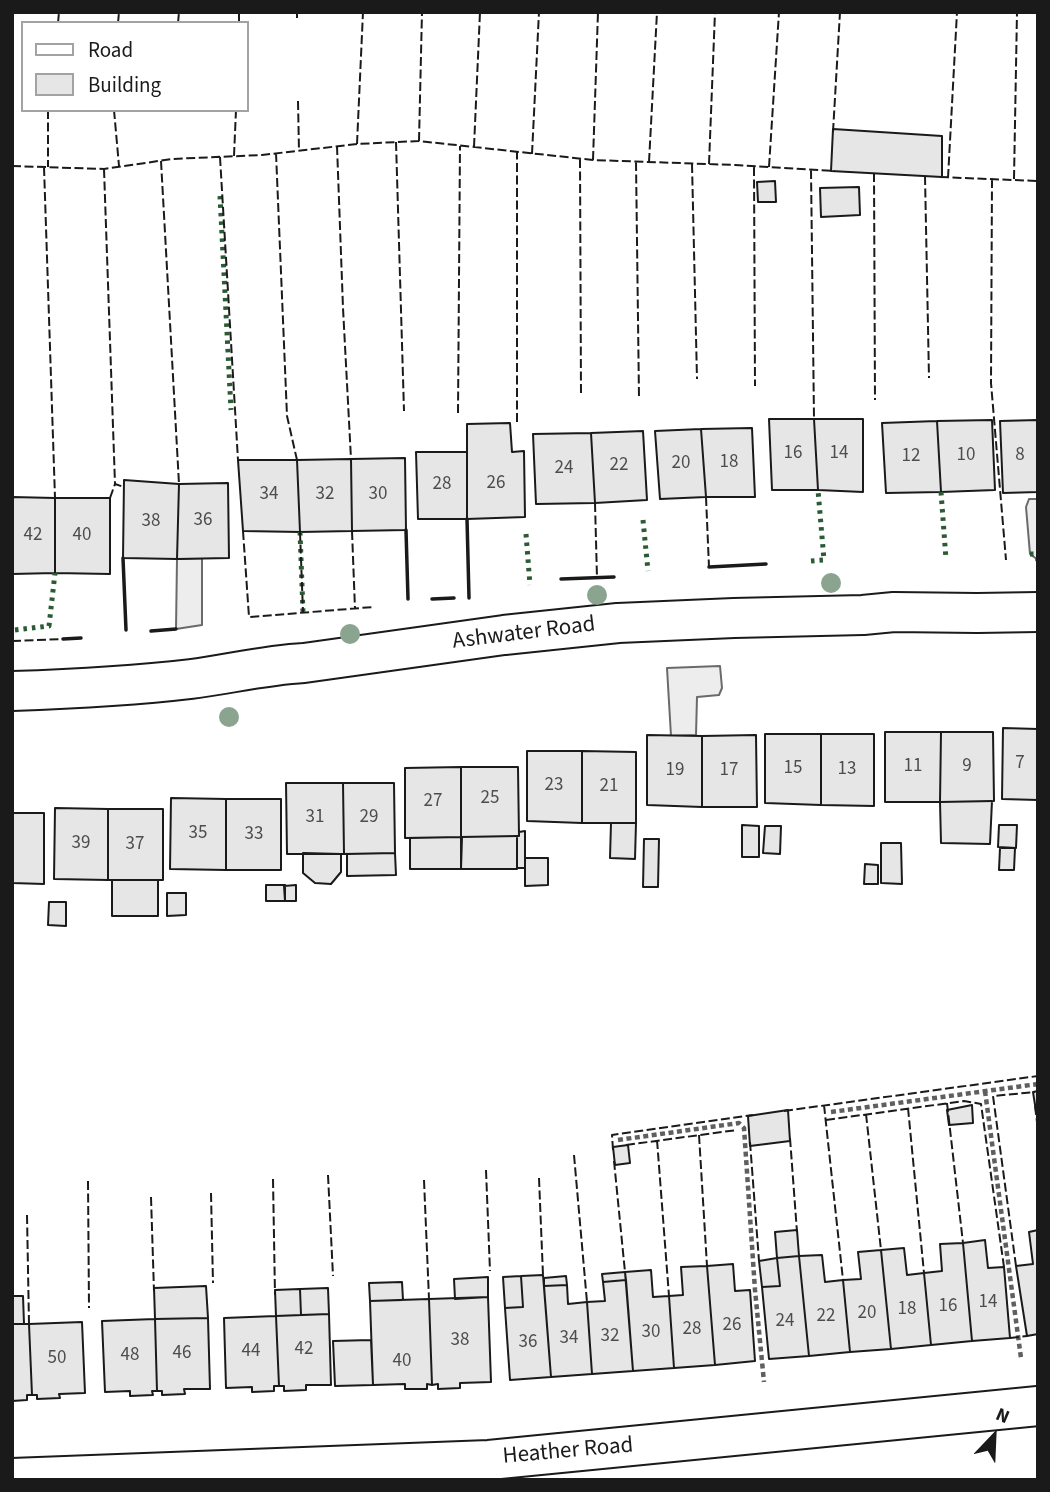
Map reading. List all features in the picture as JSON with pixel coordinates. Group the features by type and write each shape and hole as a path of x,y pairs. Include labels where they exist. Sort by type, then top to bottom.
{"street":[{"name":"Ashwater Road","path":"12,691 84,689 194,678 277,664 316,662 618,622 894,612 1038,612"},
{"name":"Heather Road","path":"12,1478 488,1460 1038,1406"}],"path":[{"path":"831,1112 1038,1084"},
{"path":"985,1091 1021,1359"},
{"path":"618,1140 739,1123 744,1128 764,1382"}],"shaded area":[{"path":"1029,499 1038,499 1038,560 1030,554 1026,507"},
{"path":"202,558 202,625 176,629 177,559"},
{"path":"720,666 722,688 719,695 697,697 696,735 671,736 667,668"}],"building":[{"path":"833,129 942,136 942,177 831,171"},
{"path":"775,181 776,202 758,202 757,182"},
{"path":"859,187 860,215 821,217 820,188"},
{"path":"769,419 814,419 818,490 772,490"},
{"path":"814,419 863,419 863,492 818,490"},
{"path":"992,420 995,490 941,492 937,421"},
{"path":"1038,420 1038,492 1003,493 1000,421"},
{"path":"937,421 941,492 886,493 882,423"},
{"path":"510,423 512,452 524,451 525,517 467,519 467,424"},
{"path":"752,428 755,497 706,497 701,429"},
{"path":"701,429 706,497 660,499 655,431"},
{"path":"643,431 647,500 595,503 591,433"},
{"path":"591,433 595,503 536,504 533,434"},
{"path":"416,452 467,452 467,519 418,519"},
{"path":"405,458 406,530 352,531 351,459"},
{"path":"351,459 352,531 300,532 297,460"},
{"path":"238,460 297,460 300,532 243,531"},
{"path":"124,480 179,484 177,559 123,558"},
{"path":"228,483 229,558 177,559 179,484"},
{"path":"12,497 55,498 55,573 12,574"},
{"path":"55,498 110,498 110,574 55,573"},
{"path":"1003,728 1038,729 1038,800 1002,799"},
{"path":"885,732 941,732 940,802 885,802"},
{"path":"941,732 993,732 994,801 940,802"},
{"path":"765,734 821,734 821,805 765,803"},
{"path":"821,734 874,734 874,806 821,805"},
{"path":"647,735 702,736 702,807 647,805"},
{"path":"756,735 757,807 702,807 702,736"},
{"path":"527,751 582,751 582,823 527,821"},
{"path":"582,751 636,752 636,823 582,823"},
{"path":"461,767 461,837 405,838 405,768"},
{"path":"461,767 518,767 519,836 461,837"},
{"path":"286,783 343,783 344,854 287,854"},
{"path":"343,783 394,783 395,853 344,854"},
{"path":"171,798 226,799 226,870 170,869"},
{"path":"226,799 281,799 281,870 226,870"},
{"path":"992,801 990,844 941,843 940,802"},
{"path":"55,808 108,809 108,880 54,879"},
{"path":"108,809 163,809 163,880 108,880"},
{"path":"12,813 44,813 44,884 12,883"},
{"path":"611,823 636,823 635,859 610,858"},
{"path":"742,825 759,826 759,857 742,857"},
{"path":"999,825 1017,825 1016,848 998,847"},
{"path":"765,826 781,826 780,854 763,853"},
{"path":"525,831 525,868 517,868 517,836 519,832"},
{"path":"517,836 517,869 461,869 461,837"},
{"path":"462,837 461,869 410,869 410,838"},
{"path":"644,839 659,839 658,887 643,887"},
{"path":"881,843 901,843 902,884 881,883"},
{"path":"1000,848 1015,848 1014,870 999,870"},
{"path":"303,853 341,854 341,872 331,884 315,883 303,873"},
{"path":"395,853 396,875 347,876 347,854"},
{"path":"525,858 548,858 548,885 525,886"},
{"path":"865,864 878,865 878,884 864,884"},
{"path":"112,880 158,880 158,916 112,916"},
{"path":"266,885 285,885 285,901 266,901"},
{"path":"296,885 296,901 285,901 284,886"},
{"path":"167,893 186,893 186,915 167,916"},
{"path":"49,902 66,902 66,926 48,925"},
{"path":"1038,1091 1038,1111 1036,1111 1033,1092"},
{"path":"972,1105 973,1123 949,1125 947,1110"},
{"path":"788,1110 790,1141 750,1146 748,1116"},
{"path":"628,1145 630,1163 615,1165 613,1147"},
{"path":"797,1230 799,1256 777,1258 775,1232"},
{"path":"1038,1230 1038,1334 1027,1336 1016,1266 1033,1264 1029,1232"},
{"path":"985,1240 988,1268 1004,1267 1010,1338 972,1341 963,1243"},
{"path":"963,1243 972,1341 931,1345 924,1273 942,1271 940,1244"},
{"path":"904,1248 907,1275 924,1273 931,1345 891,1349 881,1250"},
{"path":"881,1250 891,1349 850,1352 843,1280 861,1279 858,1252"},
{"path":"822,1255 825,1282 843,1280 850,1352 809,1356 799,1256"},
{"path":"799,1256 809,1356 769,1359 762,1287 780,1286 777,1258"},
{"path":"777,1258 780,1286 762,1287 759,1261"},
{"path":"733,1264 735,1291 750,1290 755,1361 715,1365 707,1266"},
{"path":"707,1266 715,1365 674,1368 669,1296 683,1295 681,1267"},
{"path":"651,1270 653,1297 669,1296 674,1368 633,1371 625,1272"},
{"path":"625,1272 626,1280 603,1282 602,1274"},
{"path":"543,1275 551,1377 510,1380 505,1308 523,1307 521,1276"},
{"path":"521,1276 523,1307 505,1308 503,1277"},
{"path":"566,1276 567,1285 544,1286 544,1278"},
{"path":"488,1277 488,1297 455,1299 454,1279"},
{"path":"626,1280 633,1371 592,1374 587,1302 605,1301 603,1282"},
{"path":"402,1282 403,1300 370,1301 369,1283"},
{"path":"567,1285 568,1304 587,1302 592,1374 551,1377 544,1286"},
{"path":"206,1286 208,1318 155,1319 154,1288"},
{"path":"328,1288 329,1314 301,1315 300,1289"},
{"path":"300,1289 301,1315 276,1316 275,1290"},
{"path":"12,1296 23,1296 24,1324 12,1324"},
{"path":"488,1297 491,1382 460,1383 460,1388 438,1389 438,1384 432,1385 429,1299"},
{"path":"429,1299 432,1385 427,1384 427,1389 405,1389 405,1384 373,1385 370,1301"},
{"path":"329,1314 331,1385 306,1385 306,1390 284,1391 284,1386 279,1386 276,1316"},
{"path":"276,1316 279,1386 274,1386 274,1391 252,1392 252,1387 226,1388 224,1318"},
{"path":"208,1318 210,1389 184,1389 185,1394 162,1395 162,1391 157,1391 155,1319"},
{"path":"155,1319 157,1391 152,1391 153,1395 130,1396 130,1391 105,1392 102,1321"},
{"path":"82,1322 85,1393 59,1394 60,1398 37,1399 37,1395 32,1395 29,1324"},
{"path":"12,1324 29,1324 32,1395 27,1395 27,1400 12,1401"},
{"path":"371,1340 373,1385 335,1386 333,1341"}],"hedge":[{"path":"220,196 231,410"},
{"path":"811,561 824,560 818,490"},
{"path":"941,492 946,559"},
{"path":"643,520 648,571"},
{"path":"300,532 303,612"},
{"path":"526,534 530,585"},
{"path":"1030,554 1038,554"},
{"path":"15,630 49,626 55,573"}],"fence":[{"path":"58,21 59,12"},
{"path":"118,21 119,12"},
{"path":"178,21 179,12"},
{"path":"239,12 239,21"},
{"path":"297,12 297,18"},
{"path":"357,144 363,12"},
{"path":"419,141 422,12"},
{"path":"474,147 480,12"},
{"path":"532,154 539,12"},
{"path":"593,160 598,12"},
{"path":"649,162 657,12"},
{"path":"709,164 715,12"},
{"path":"769,167 779,12"},
{"path":"833,132 840,12"},
{"path":"948,178 957,12"},
{"path":"1014,179 1017,12"},
{"path":"298,101 299,151"},
{"path":"48,112 48,167"},
{"path":"114,112 119,166"},
{"path":"234,156 236,112"},
{"path":"12,166 104,169 172,159 262,155 357,144 419,141 593,160 835,171"},
{"path":"396,142 404,411"},
{"path":"337,146 351,459"},
{"path":"458,413 460,146"},
{"path":"517,152 517,422"},
{"path":"276,153 287,416 297,460"},
{"path":"220,157 238,460"},
{"path":"580,159 581,396"},
{"path":"161,161 179,484"},
{"path":"636,162 639,398"},
{"path":"692,164 697,379"},
{"path":"44,167 55,498"},
{"path":"754,167 755,386"},
{"path":"104,169 115,484"},
{"path":"811,170 814,419"},
{"path":"874,173 875,400"},
{"path":"925,176 929,378"},
{"path":"940,177 1038,181"},
{"path":"992,179 991,383 1006,560"},
{"path":"110,498 115,484 124,487"},
{"path":"706,497 709,567"},
{"path":"595,503 597,578"},
{"path":"243,531 249,617 373,607"},
{"path":"352,531 355,609"},
{"path":"300,532 303,612"},
{"path":"12,641 63,639"},
{"path":"784,1111 1038,1076"},
{"path":"1016,1266 993,1096 1035,1092"},
{"path":"826,1120 964,1101 981,1104 1004,1267"},
{"path":"947,1103 963,1243"},
{"path":"824,1105 843,1280"},
{"path":"1035,1106 1038,1130"},
{"path":"908,1108 924,1273"},
{"path":"866,1114 881,1250"},
{"path":"613,1150 612,1135 753,1115"},
{"path":"626,1145 737,1130"},
{"path":"699,1135 707,1266"},
{"path":"790,1138 797,1232"},
{"path":"657,1140 669,1296"},
{"path":"750,1142 759,1261"},
{"path":"574,1155 587,1302"},
{"path":"614,1161 625,1272"},
{"path":"486,1170 490,1271"},
{"path":"328,1175 333,1276"},
{"path":"539,1178 543,1275"},
{"path":"273,1179 275,1295"},
{"path":"424,1180 429,1299"},
{"path":"88,1181 89,1308"},
{"path":"211,1193 213,1283"},
{"path":"151,1197 154,1291"},
{"path":"27,1215 29,1324"},
{"path":"1010,1338 1027,1336"}],"wall":[{"path":"467,519 469,598"},
{"path":"406,530 408,599"},
{"path":"123,558 126,630"},
{"path":"709,567 766,564"},
{"path":"561,579 614,577"},
{"path":"432,599 454,598"},
{"path":"151,631 176,629"},
{"path":"63,639 81,638"}]}
